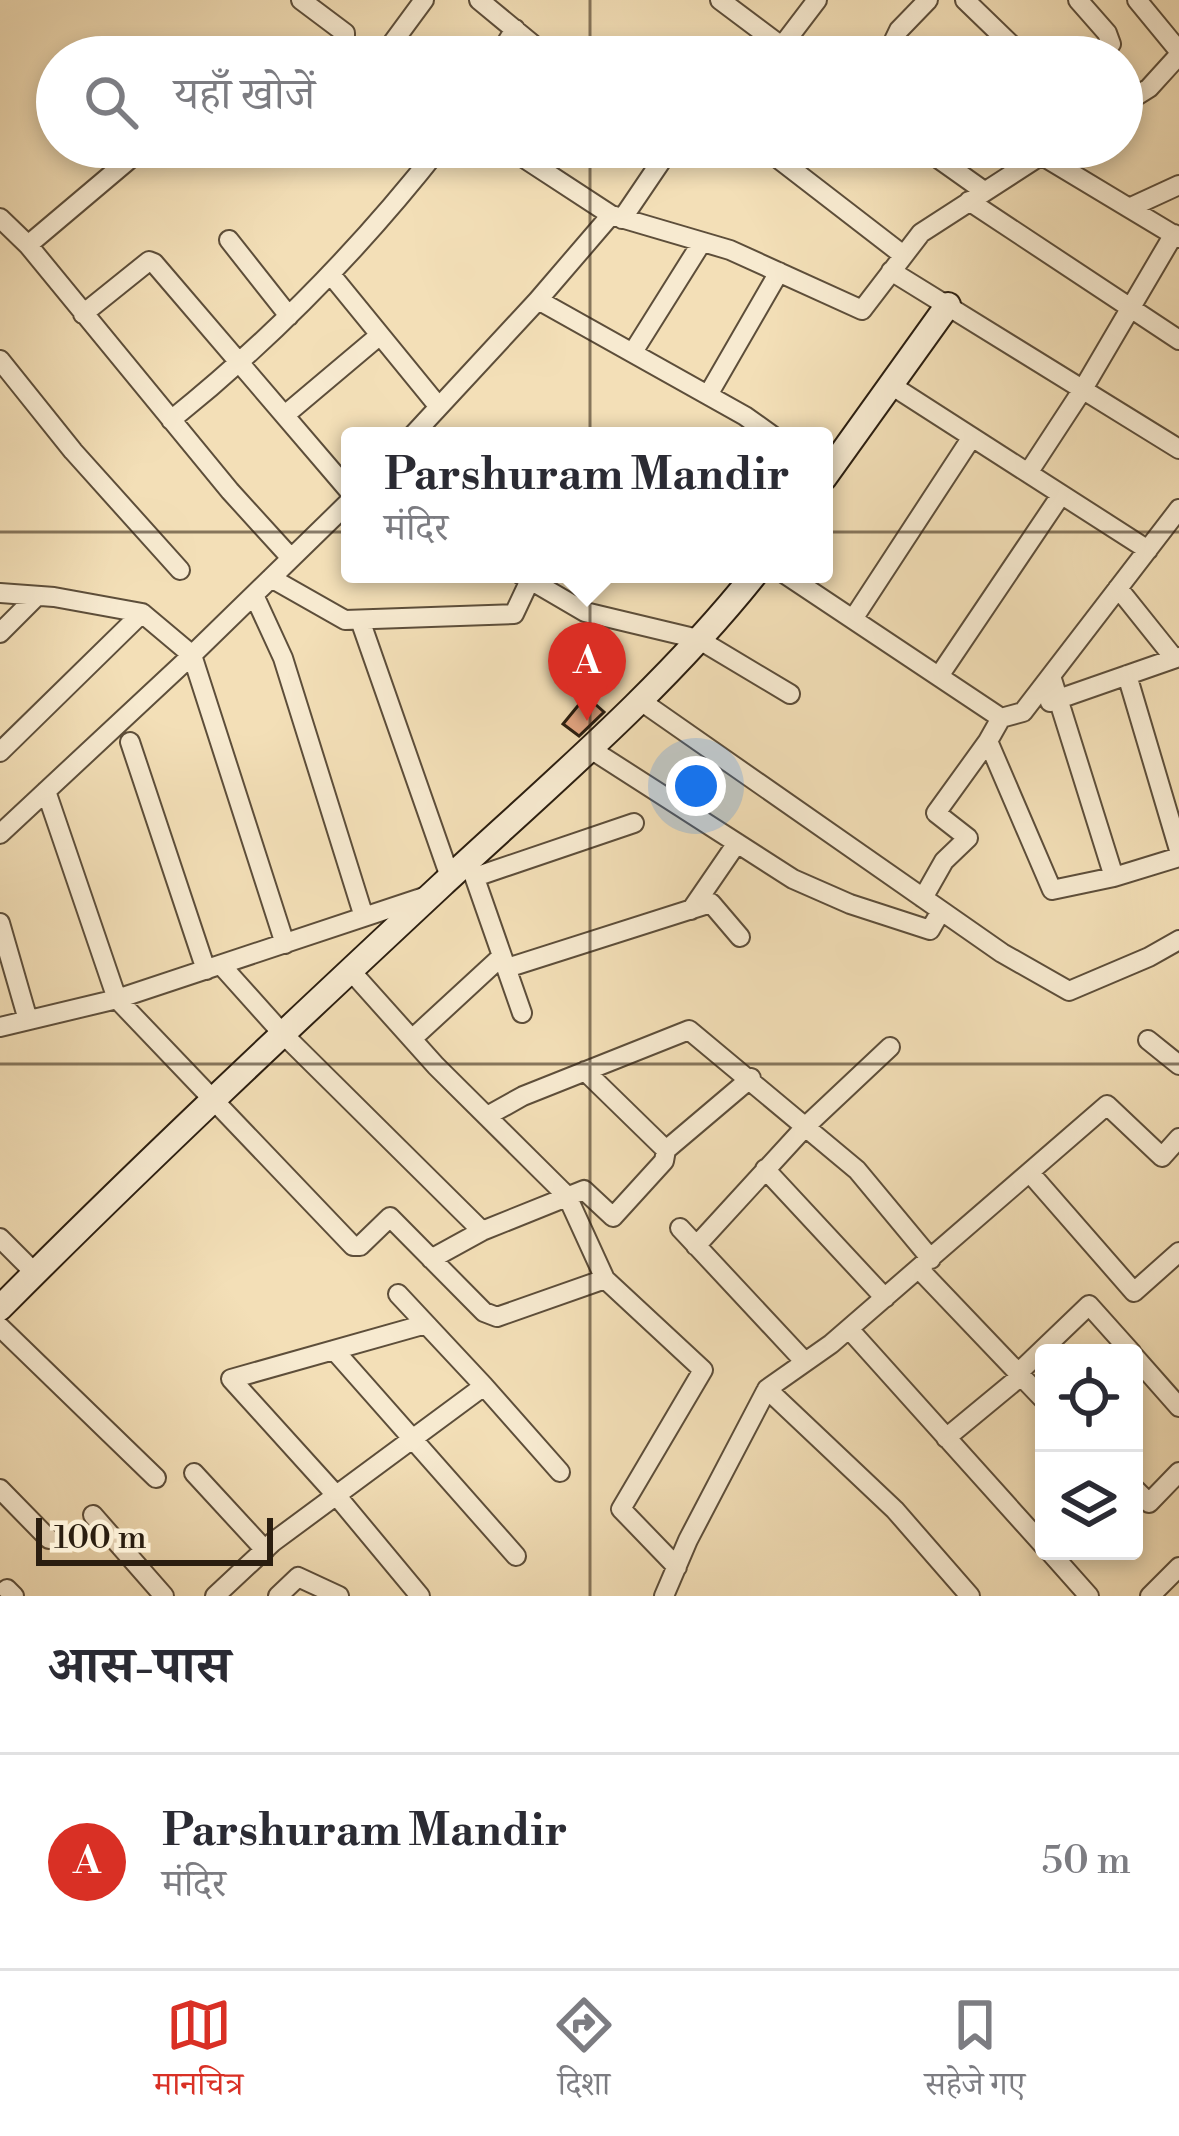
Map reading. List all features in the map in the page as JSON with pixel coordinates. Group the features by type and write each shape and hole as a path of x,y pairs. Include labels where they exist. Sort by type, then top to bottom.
{"street":[{"path":"301,0 345,36"},
{"path":"397,36 424,0"},
{"path":"479,0 523,36"},
{"path":"720,0 768,36"},
{"path":"798,36 817,0"},
{"path":"896,36 928,0"},
{"path":"965,0 1002,36"},
{"path":"1078,0 1108,36"},
{"path":"1137,0 1179,53 1143,92"},
{"path":"510,36 514,28"},
{"path":"28,245 119,168"},
{"path":"170,420 241,364 332,276 422,168"},
{"path":"540,168 616,217 702,242 862,310 921,232 1021,168"},
{"path":"420,427 616,217 655,168"},
{"path":"788,168 948,305 1179,449"},
{"path":"946,168 1130,309 1179,340"},
{"path":"1028,473 1176,236 1072,168"},
{"path":"1129,208 1179,185"},
{"path":"0,218 28,245 291,559"},
{"path":"229,241 289,316"},
{"path":"633,352 702,242"},
{"path":"83,314 149,261 169,278 341,485"},
{"path":"708,395 779,272"},
{"path":"332,276 439,407"},
{"path":"538,301 758,427"},
{"path":"833,464 948,305"},
{"path":"285,415 380,335"},
{"path":"0,360 73,451 180,570"},
{"path":"890,385 1148,550"},
{"path":"853,619 972,437"},
{"path":"939,676 1061,495"},
{"path":"0,834 192,656 341,506"},
{"path":"1023,712 1179,509"},
{"path":"272,578 345,620 514,614 523,583"},
{"path":"535,583 585,612 698,639 790,694"},
{"path":"0,1308 214,1097 430,896 464,871 698,639 747,583"},
{"path":"798,583 1001,718"},
{"path":"923,898 944,861 968,838 936,813 1001,718 1177,657 1118,588"},
{"path":"0,593 142,613 192,656 285,944"},
{"path":"254,595 283,658 364,917"},
{"path":"0,634 38,596"},
{"path":"0,752 142,613"},
{"path":"360,620 523,1013"},
{"path":"988,741 1052,890 1114,877 1179,853 1127,675"},
{"path":"1051,676 1114,877"},
{"path":"638,699 1002,953 1069,991 1179,940"},
{"path":"130,742 214,967 482,1231"},
{"path":"590,748 793,879 930,930 941,911"},
{"path":"46,791 117,999 353,1246 360,1246 390,1217 484,1312 497,1317 605,1280"},
{"path":"464,871 634,823"},
{"path":"691,910 737,843"},
{"path":"0,1027 117,999 430,896"},
{"path":"412,1040 504,962 711,903 740,937"},
{"path":"0,923 28,1021"},
{"path":"350,970 412,1040 567,1196 605,1280 703,1370 621,1509 676,1567"},
{"path":"487,1116 523,1096 689,1030 857,1170 925,1264 1035,1390"},
{"path":"1148,1040 1179,1065"},
{"path":"697,1246 806,1126 890,1047"},
{"path":"585,1071 666,1150"},
{"path":"431,1259 482,1231 584,1190 613,1217 664,1161 666,1150 751,1078"},
{"path":"664,1596 767,1389 849,1329 1107,1105 1162,1157 1179,1138"},
{"path":"765,1169 885,1298"},
{"path":"1030,1173 1134,1292 1179,1252"},
{"path":"680,1228 806,1362"},
{"path":"0,1238 35,1273"},
{"path":"398,1294 560,1472"},
{"path":"1050,1344 1089,1305 1124,1344"},
{"path":"420,1596 231,1379 426,1324"},
{"path":"0,1328 156,1478"},
{"path":"849,1329 1035,1536"},
{"path":"334,1350 516,1556"},
{"path":"946,1438 1035,1359"},
{"path":"1143,1366 1179,1407"},
{"path":"214,1596 265,1550 484,1386"},
{"path":"767,1389 895,1510 970,1596"},
{"path":"1143,1496 1149,1502 1179,1472"},
{"path":"194,1473 265,1550"},
{"path":"0,1489 49,1539"},
{"path":"93,1515 164,1596"},
{"path":"1057,1560 1089,1596"},
{"path":"1150,1596 1179,1567"},
{"path":"278,1596 298,1576 339,1596"}],"building":[{"path":"586,696 604,712 579,736 563,724"}],"place":[{"name":"Parshuram Mandir","path":"587,721"}]}
